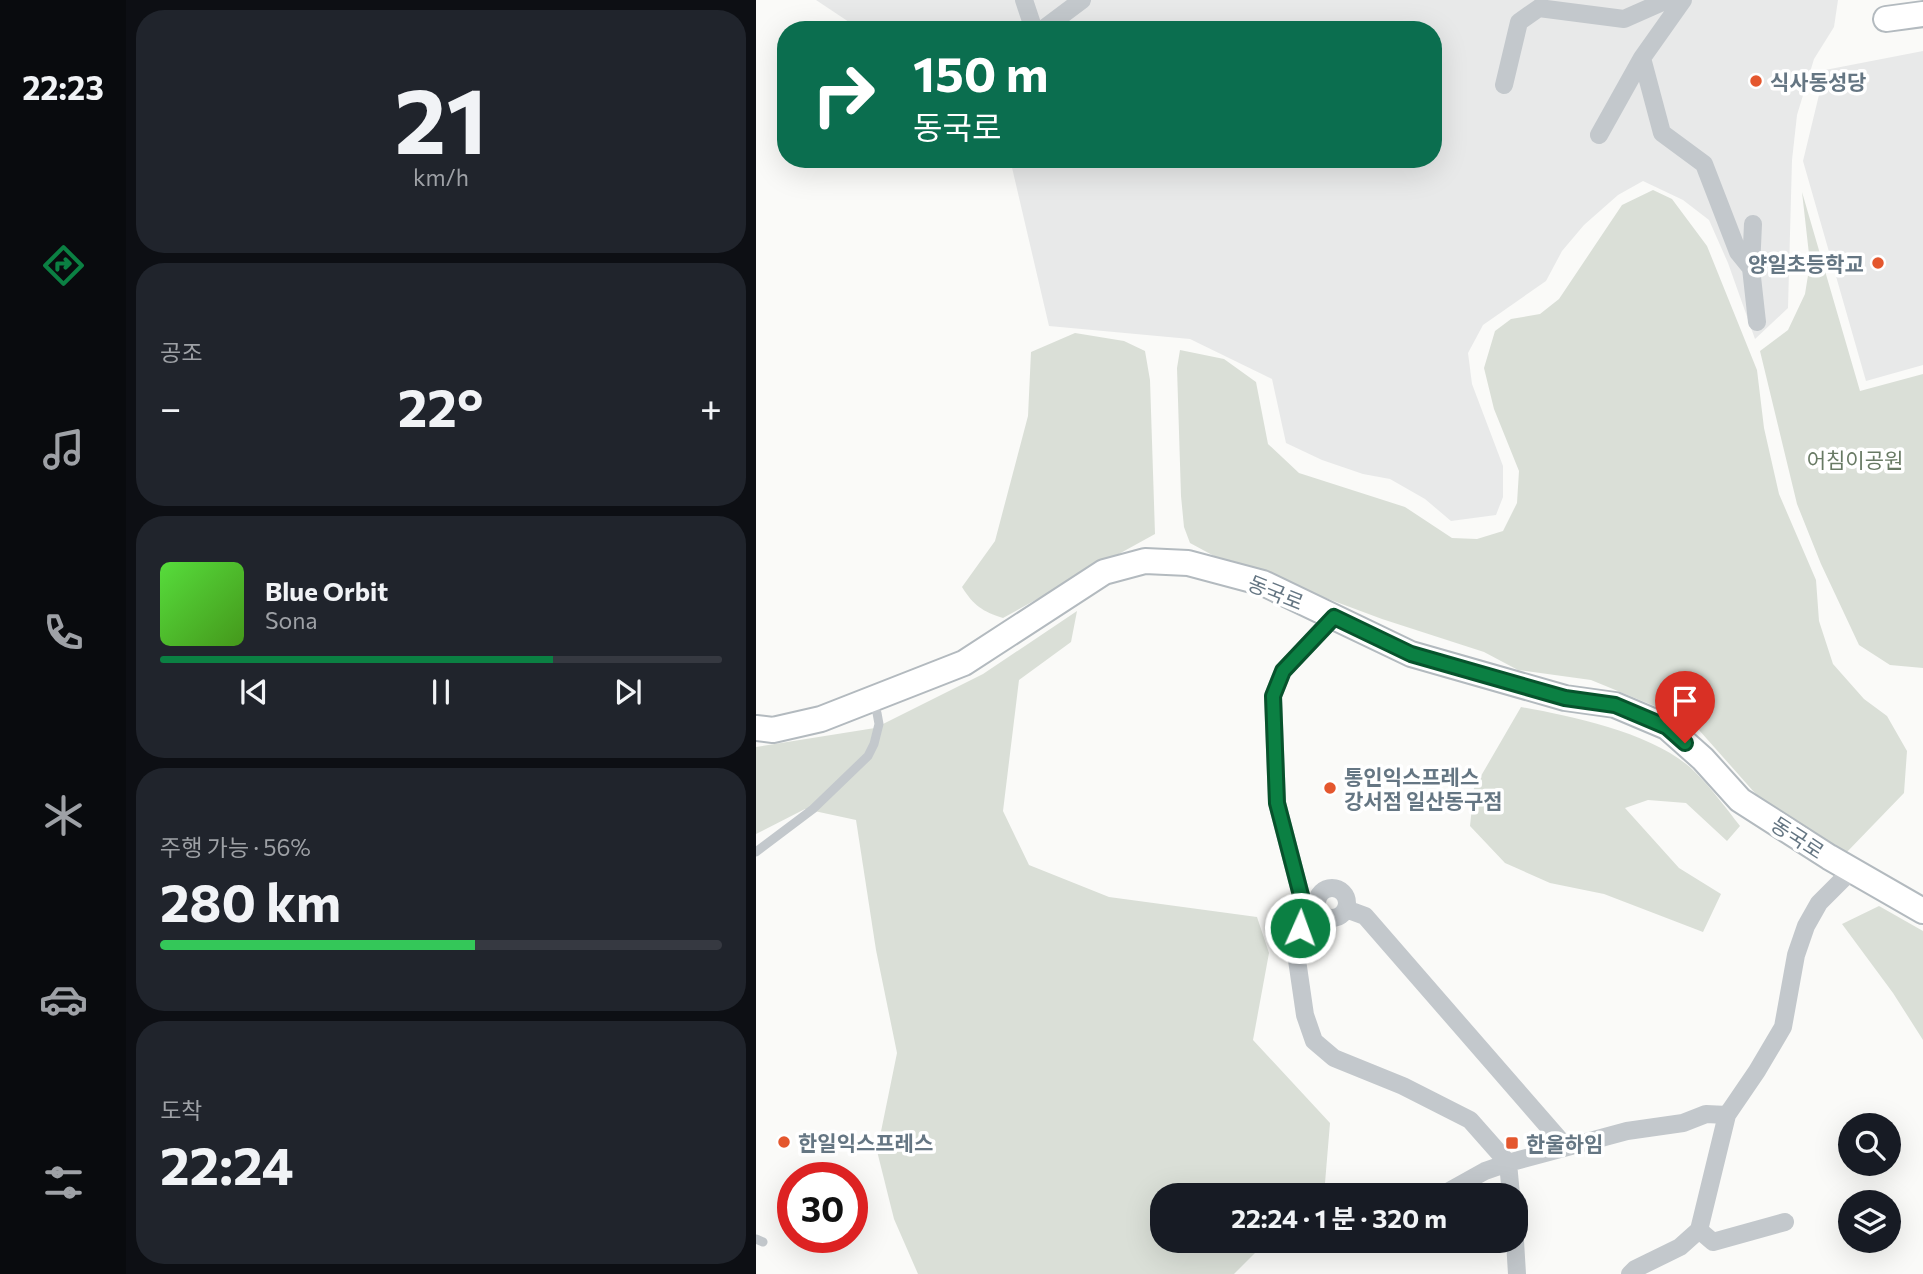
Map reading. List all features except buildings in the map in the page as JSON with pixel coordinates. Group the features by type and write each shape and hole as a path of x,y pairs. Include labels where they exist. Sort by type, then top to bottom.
{"street":[{"path":"1024,0 1031,21"},
{"path":"1054,21 1082,0"},
{"path":"1599,135 1678,0"},
{"path":"1504,85 1519,22 1539,8 1624,19 1678,0"},
{"path":"1886,19 1923,14"},
{"path":"1642,58 1662,133 1704,164 1738,252 1751,268"},
{"path":"1753,224 1751,268 1757,321"},
{"name":"동국로","path":"756,728 773,730 821,719 964,663 1104,572 1146,561 1188,563 1263,583 1411,654 1565,698 1615,705 1667,727 1703,759 1740,800 1923,911"},
{"path":"1334,617 1283,671 1273,696 1277,803 1310,903 1297,953 1305,1015 1314,1041 1334,1058 1403,1086 1470,1120 1508,1163 1510,1183"},
{"path":"1630,1274 1634,1269 1680,1247 1699,1230 1727,1115 1758,1071 1783,1027 1796,955 1806,926 1819,903 1852,870"},
{"path":"1310,903 1324,891 1338,889 1345,895 1346,909 1365,916 1566,1147"},
{"path":"1464,1183 1485,1171 1508,1163 1627,1131 1683,1123 1706,1114 1727,1115"},
{"path":"1699,1230 1713,1242 1785,1222"},
{"path":"1516,1253 1517,1274"}],"lane":[{"path":"756,852 813,809 867,756 874,744 879,724 877,713 870,701"}],"shaded area":[{"path":"816,0 1838,0 1834,27 1814,59 1797,115 1792,160 1788,308 1755,339 1728,263 1709,220 1683,200 1643,181 1618,195 1584,225 1562,251 1546,281 1483,325 1468,353 1472,384 1503,466 1503,497 1496,515 1451,521 1425,499 1390,479 1363,474 1322,460 1286,443 1272,379 1190,339 1049,326 1012,168 1442,168 1442,21 848,21"},
{"name":"양일초등학교","path":"1923,51 1923,365 1866,381 1803,161 1825,70"}],"green space":[{"path":"1653,190 1672,199 1707,246 1757,370 1764,428 1779,494 1816,580 1819,621 1833,664 1864,699 1887,716 1907,751 1904,793 1845,854 1762,801 1691,721 1591,680 1518,670 1484,652 1382,619 1216,557 1190,543 1184,527 1177,368 1180,350 1224,359 1256,382 1268,444 1299,473 1405,507 1452,538 1477,539 1503,531 1517,503 1519,471 1494,409 1484,368 1495,331 1511,319 1540,314 1559,299 1622,205"},
{"name":"어침이공원","path":"1802,192 1860,391 1923,374 1923,668 1890,665 1859,645 1821,564 1797,504 1760,351 1788,330 1805,294 1810,263"},
{"path":"1075,333 1124,341 1145,351 1150,380 1155,534 1003,618 979,607 962,587 995,541 1028,416 1031,352"},
{"path":"1077,611 1071,642 1019,680 1003,811 1029,865 1109,897 1257,917 1269,953 1253,1040 1330,1123 1325,1183 1150,1183 1150,1253 1255,1253 1234,1274 918,1274 894,1219 877,1151 897,1053 876,950 856,820 805,809 756,834 756,747 875,728 983,674"},
{"path":"1521,707 1589,722 1659,747 1695,772 1719,799 1740,826 1727,841 1686,803 1648,800 1625,808 1679,868 1721,894 1703,932 1604,894 1550,883 1505,863 1470,826 1474,788"},
{"path":"1879,906 1923,931 1923,1040 1893,993 1842,924"}],"place":[{"name":"식사동성당","path":"1756,81"},
{"name":"양일초등학교","path":"1878,263"},
{"name":"통인익스프레스 강서점 일산동구점","path":"1330,788"},
{"name":"한일익스프레스","path":"784,1142"},
{"name":"한울하임","path":"1512,1143"}],"route":[{"path":"1300,928 1303,903 1277,803 1273,696 1283,671 1334,617 1411,654 1565,698 1615,705 1667,727 1685,743"}]}
